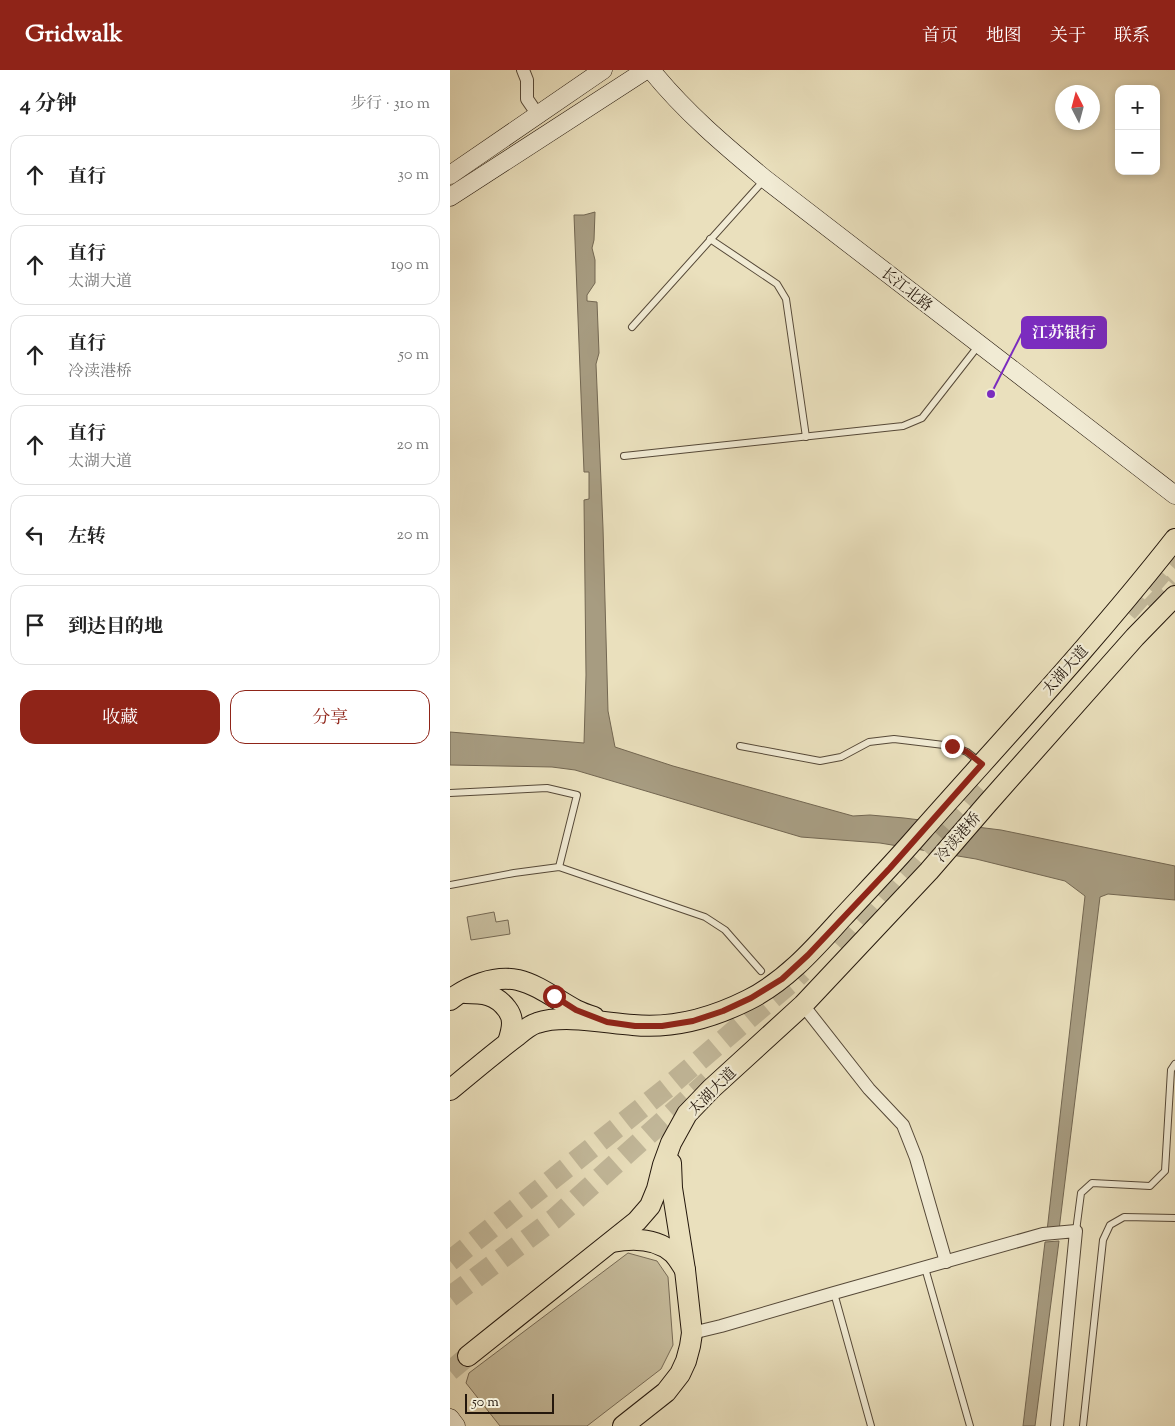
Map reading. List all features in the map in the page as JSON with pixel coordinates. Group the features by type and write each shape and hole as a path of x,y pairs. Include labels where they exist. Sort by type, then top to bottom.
{"main road":[{"path":"450,175 603,70"},
{"path":"450,197 646,70"},
{"name":"长江北路","path":"651,70 669,92 708,132 765,179 1175,495"},
{"name":"太湖大道","path":"952,797 1111,618 1175,539"},
{"name":"太湖大道","path":"987,804 1134,637 1175,596"},
{"path":"1111,618 1125,620 1131,626 1134,637"},
{"name":"冷渎港桥","path":"607,1022 635,1026 662,1026 693,1021 723,1011 751,998 782,979 808,955 890,868 952,797"},
{"name":"冷渎港桥","path":"929,871 987,804"},
{"name":"太湖大道","path":"468,1356 637,1221 650,1206 671,1143 687,1114 711,1089 803,1005 929,871"},
{"path":"454,997 474,986 495,980 517,980 534,986 576,1010 607,1022"},
{"path":"454,997 482,993 494,996 504,1004 510,1012 512,1020 508,1042"},
{"path":"450,1090 508,1042 535,1024 551,1020 607,1022"},
{"path":"623,1426 666,1392 680,1374 686,1361 692,1333 685,1270 672,1188 671,1143"},
{"path":"612,1242 629,1239 646,1240 659,1244 673,1254 685,1270"},
{"path":"450,1418 456,1426"}],"street":[{"path":"523,70 527,80 527,99 538,114"},
{"path":"803,1005 869,1089 903,1125 916,1158 946,1262"},
{"path":"692,1333 1044,1234 1076,1231 1057,1426"}],"lane":[{"path":"632,327 765,179"},
{"path":"710,239 777,284 786,299 806,437"},
{"path":"624,456 903,426 922,418 980,344"},
{"path":"740,746 820,761 841,757 870,742 894,740 952,746 967,752 982,764"},
{"path":"450,793 547,788 577,795 559,867"},
{"path":"450,885 559,867 705,917 725,930 761,972"},
{"path":"1076,1231 1081,1192 1092,1183 1150,1186 1165,1171 1171,1070 1175,1064"},
{"path":"1083,1426 1103,1240 1110,1225 1124,1217 1175,1218"},
{"path":"925,1268 970,1426"},
{"path":"834,1293 870,1426"}],"shaded area":[{"path":"595,212 592,248 595,260 595,283 587,295 587,301 597,302 599,353 596,364 608,711 615,747 673,766 853,816 870,815 904,818 1001,830 1175,866 1175,900 1108,894 1100,897 1059,1230 1047,1231 1085,896 1065,881 976,859 880,843 801,837 575,770 552,767 450,765 450,732 584,743 586,675 584,500 589,499 589,472 584,472 574,215"},
{"path":"494,912 496,922 508,920 510,934 471,940 467,917"},
{"path":"1059,1241 1035,1426 1023,1426 1045,1242"},
{"path":"628,1253 657,1261 668,1277 673,1345 661,1369 587,1426 500,1426 466,1383 469,1373"}],"tunnel":[{"path":"1127,612 1175,558"},
{"path":"1151,608 1175,583"},
{"path":"842,949 985,792"},
{"path":"450,1261 668,1087 802,972"},
{"path":"450,1297 554,1219 708,1081"},
{"path":"450,1371 468,1356"}],"place":[{"name":"江苏银行","path":"991,394"}],"route":[{"path":"554,996 576,1010 607,1022 635,1026 662,1026 693,1021 723,1011 751,998 782,979 808,955 890,868 982,764 967,752 952,746"}]}
